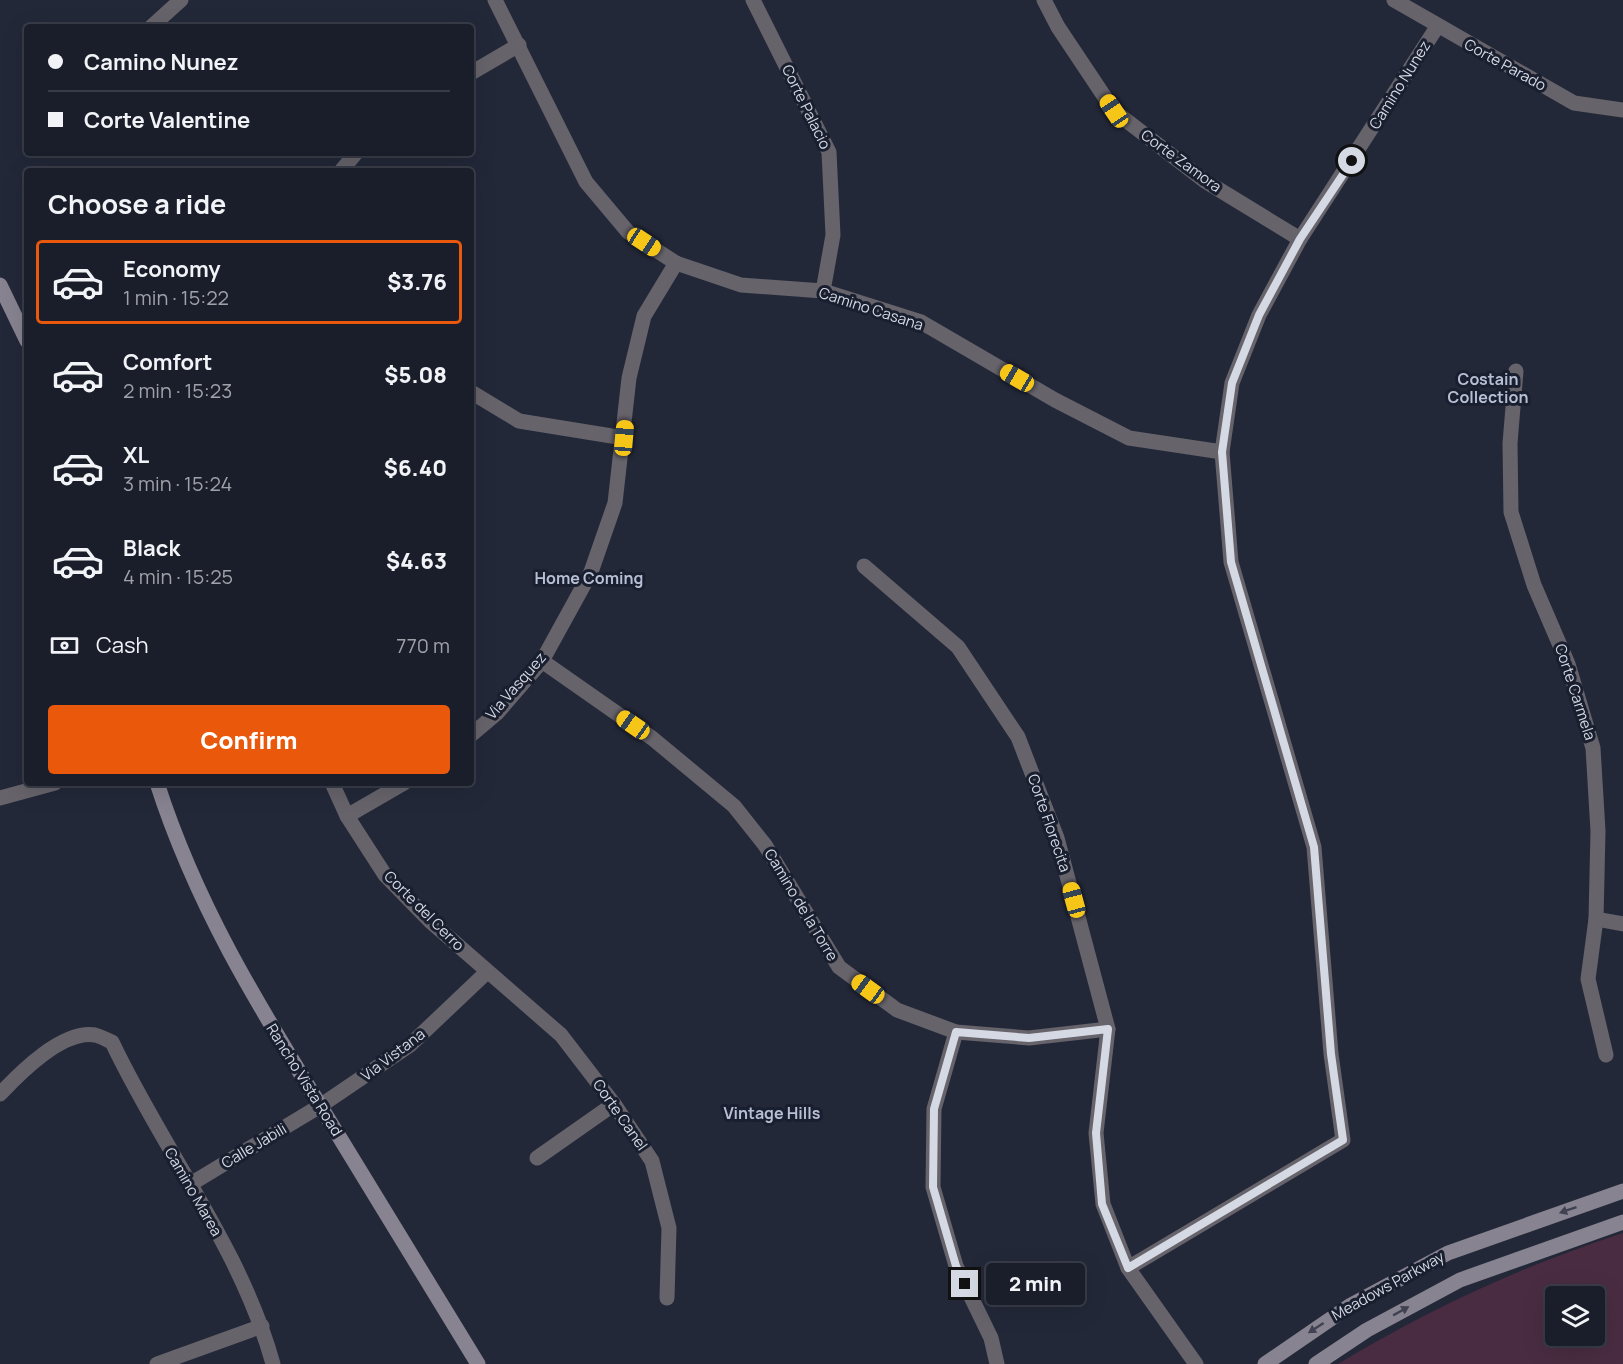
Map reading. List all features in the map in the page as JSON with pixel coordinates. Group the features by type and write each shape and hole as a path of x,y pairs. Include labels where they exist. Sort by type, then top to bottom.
{"main road":[{"path":"0,285 24,335"},
{"name":"Rancho Vista Road","path":"158,786 171,826 212,922 262,1013 478,1364"},
{"name":"Meadows Parkway","path":"1265,1364 1351,1305 1448,1252 1623,1191"},
{"name":"Meadows Parkway","path":"1316,1364 1367,1330 1460,1280 1623,1222"}],"street":[{"path":"153,24 181,0"},
{"name":"Camino Casana","path":"495,0 586,182 628,232 676,263 741,285 823,291 921,322 1055,400 1129,438 1222,452"},
{"name":"Corte Palacio","path":"753,0 829,152 833,235 823,291"},
{"name":"Corte Zamora","path":"1044,0 1058,27 1114,111 1205,181 1300,239"},
{"name":"Corte Parado","path":"1394,0 1437,27 1574,103 1623,110"},
{"name":"Camino Nunez","path":"1128,1268 1343,1140 1331,1054 1314,847 1231,562 1222,452 1232,383 1259,315 1300,239 1437,27"},
{"path":"474,71 519,45"},
{"path":"344,168 354,156"},
{"name":"Via Vasquez","path":"474,732 497,713 542,661 591,572 615,503 624,438 628,378 644,316 676,263"},
{"name":"Corte Carmela","path":"1516,371 1510,443 1511,512 1534,585 1568,664 1593,748 1598,831 1596,919 1588,979 1606,1055"},
{"path":"474,394 519,421 624,438"},
{"name":"Corte Florecita","path":"864,566 957,647 1018,737 1057,838 1108,1029 1096,1133 1102,1204 1128,1268 1196,1364"},
{"name":"Camino de la Torre","path":"542,661 652,738 734,806 765,844 839,967 897,1010 956,1032 1029,1038 1108,1029"},
{"path":"0,798 43,786"},
{"name":"Corte del Cerro","path":"333,786 347,816 385,875 430,921 487,972"},
{"path":"347,816 399,786"},
{"path":"1596,919 1623,924"},
{"name":"Via Vistana","path":"320,1106 410,1046 487,972"},
{"name":"Corte Canel","path":"487,972 561,1035 614,1104 652,1161 669,1228 667,1298"},
{"path":"956,1032 934,1109 933,1187 956,1266 991,1338 997,1364"},
{"name":"Camino Marea","path":"0,1094 51,1049 73,1038 94,1035 112,1042 239,1272 262,1326 273,1364"},
{"path":"537,1158 614,1104"},
{"name":"Calle Jabili","path":"189,1185 320,1106"},
{"path":"157,1364 262,1326"}],"shaded area":[{"path":"1623,1233 1623,1364 1338,1364 1442,1307 1512,1274"}],"district":[{"name":"Costain Collection","path":"1488,388"},
{"name":"Home Coming","path":"589,578"},
{"name":"Vintage Hills","path":"772,1113"}],"route":[{"path":"965,1284 956,1266 933,1187 934,1109 956,1032 1029,1038 1108,1029 1096,1133 1102,1204 1128,1268 1343,1140 1331,1054 1314,847 1231,562 1222,452 1232,383 1259,315 1300,239 1352,161"}]}
